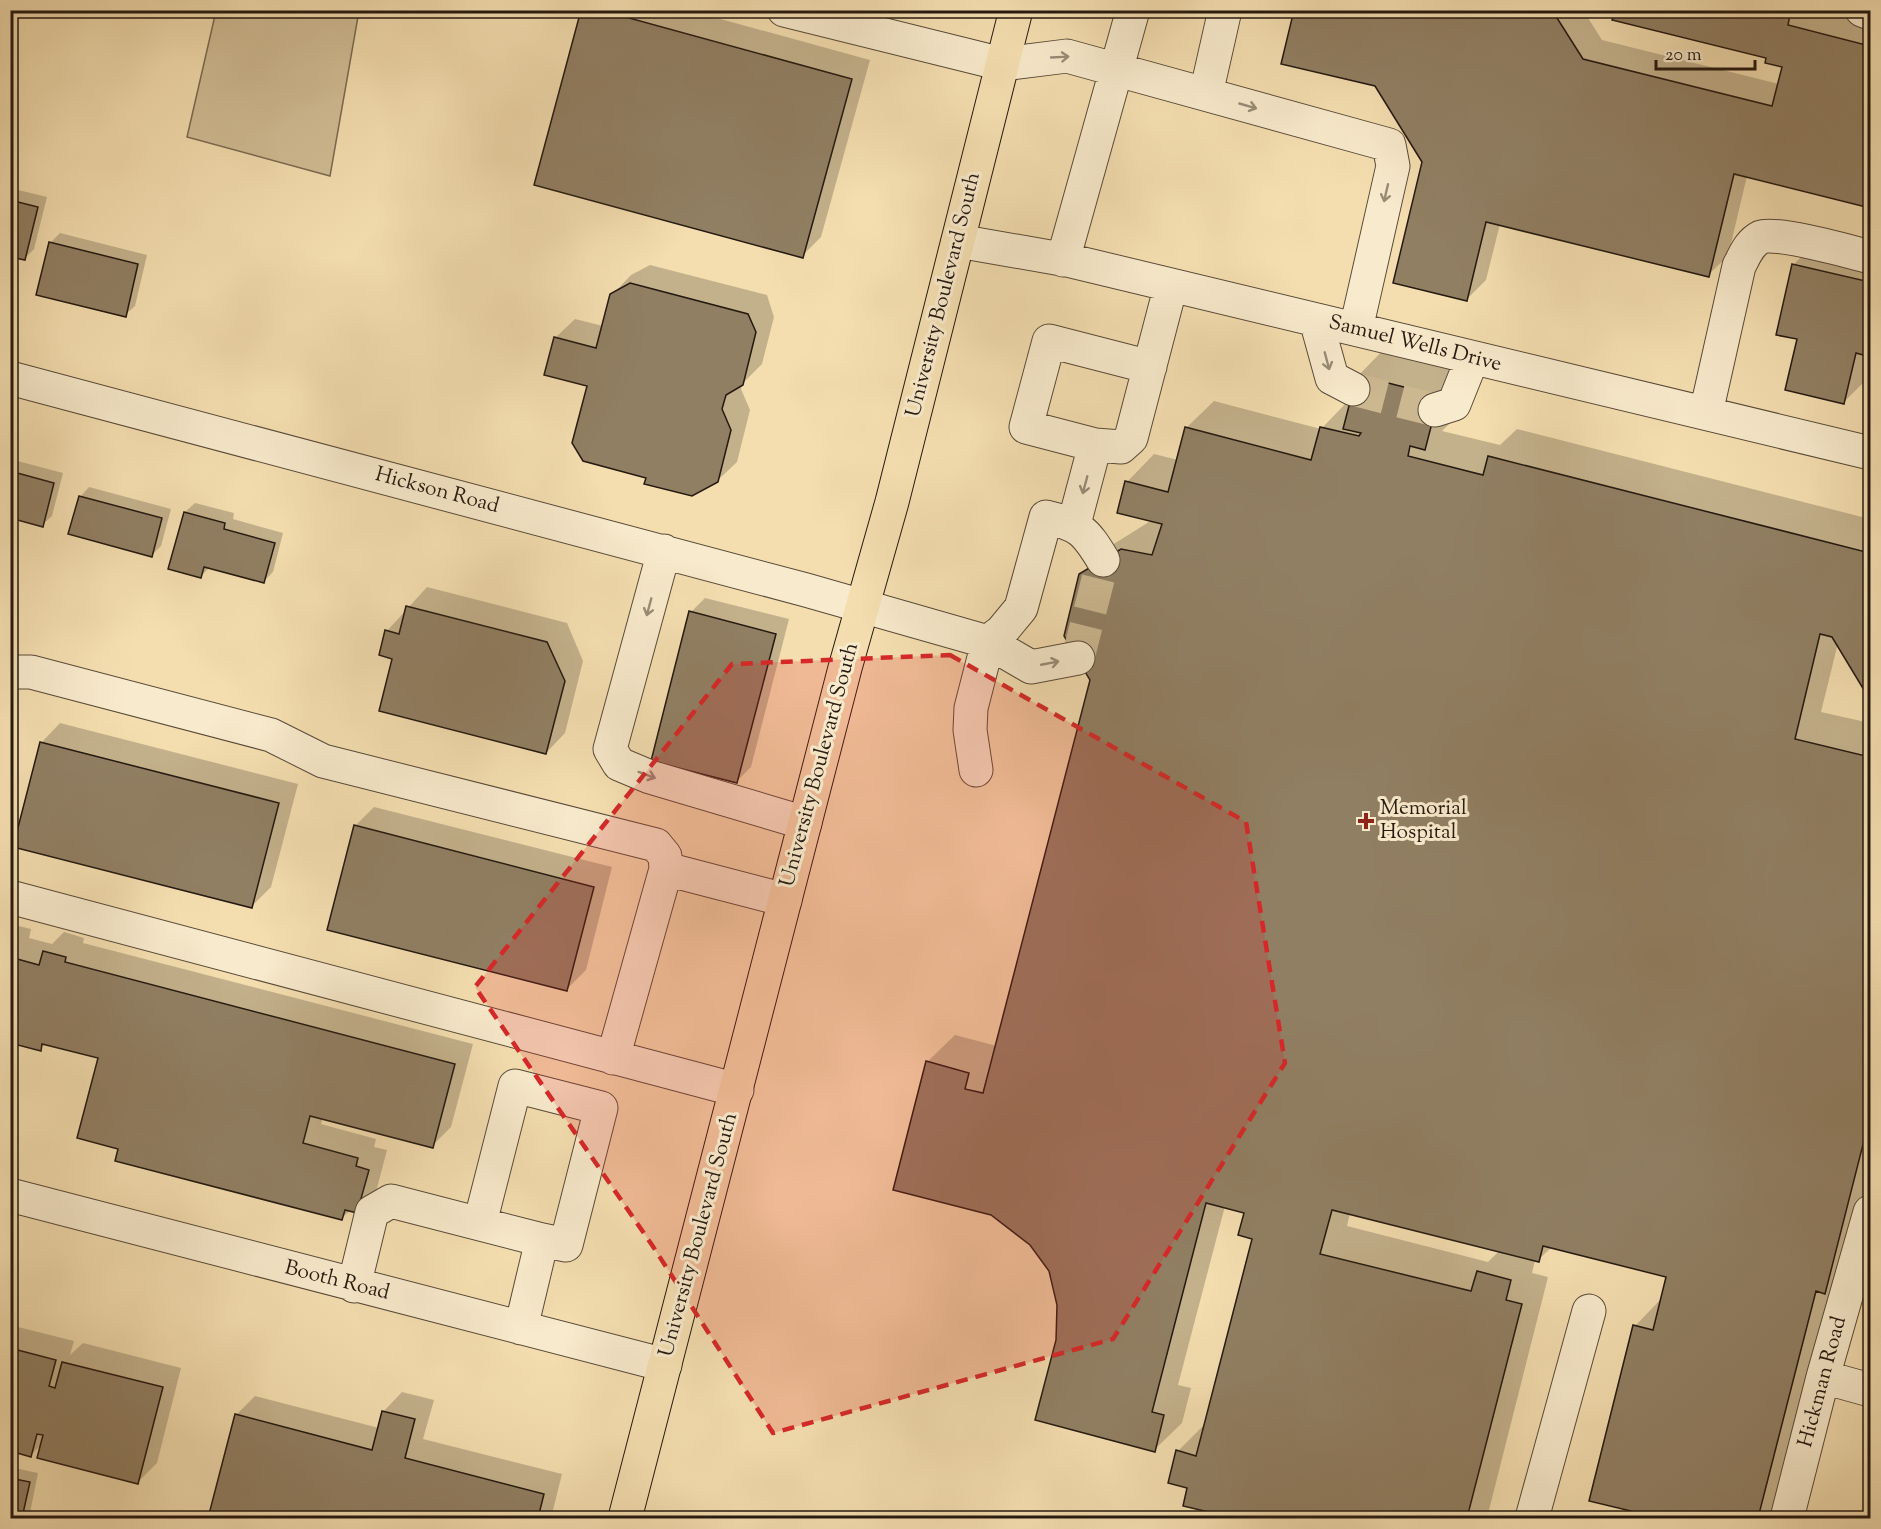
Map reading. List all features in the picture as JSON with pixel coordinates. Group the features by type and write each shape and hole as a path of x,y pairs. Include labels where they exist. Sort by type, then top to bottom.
{"main road":[{"name":"University Boulevard South","path":"625,1518 862,606 892,502 1016,10"}],"street":[{"path":"784,10 1002,64 1067,56 1389,145 1393,166 1356,329"},
{"path":"1063,260 1133,10"},
{"path":"1206,94 1225,10"},
{"path":"1862,10 1870,13"},
{"path":"1706,413 1739,266 1750,246 1762,237 1779,237 1870,256"},
{"name":"Samuel Wells Drive","path":"958,241 1063,260 1171,285 1870,453"},
{"path":"1150,367 1049,341 1026,427 1095,445 1120,447 1131,438 1150,367 1171,285"},
{"path":"1316,320 1332,378 1353,389"},
{"path":"1435,410 1454,404 1472,359"},
{"name":"Hickson Road","path":"10,378 664,550 862,606 988,642 1031,667 1078,658"},
{"path":"1074,524 1095,445"},
{"path":"976,770 970,730 971,708 988,642 1002,631 1021,608 1046,517 1074,524 1092,541 1103,560"},
{"path":"664,550 610,749 619,764 650,777 805,823"},
{"path":"10,672 31,672 271,735 323,761 657,845 665,856 666,869 613,1058"},
{"path":"666,869 785,900"},
{"path":"10,897 737,1090"},
{"path":"354,1286 372,1212 391,1201 566,1245 601,1108 515,1086 480,1223"},
{"name":"Booth Road","path":"10,1195 665,1365"},
{"name":"Hickman Road","path":"1787,1518 1823,1377 1870,1212"},
{"path":"521,1328 542,1240"},
{"path":"1532,1518 1589,1311"},
{"path":"1823,1377 1870,1390"}],"highlighted area":[{"path":"950,655 1246,822 1285,1063 1113,1339 773,1433 652,1245 475,987 732,664"}],"shaded area":[{"path":"216,11 359,11 330,176 187,137"}],"building":[{"path":"581,10 600,10 852,79 803,258 534,185"},
{"path":"1294,10 1552,10 1583,59 1772,106 1782,67 1765,63 1766,58 1612,20 1615,10 1791,10 1788,25 1870,46 1870,208 1734,174 1709,277 1486,222 1467,301 1393,283 1422,162 1375,86 1281,64"},
{"path":"10,200 38,207 25,260 10,257"},
{"path":"49,242 138,264 126,317 36,295"},
{"path":"1792,264 1870,282 1870,357 1856,353 1844,404 1785,390 1797,339 1776,335"},
{"path":"630,283 748,314 756,332 743,385 726,395 722,409 731,430 718,482 692,496 644,484 646,478 583,461 572,443 587,386 544,375 554,337 596,348 610,294"},
{"name":"Memorial Hospital","path":"1357,375 1439,396 1425,450 1410,446 1408,456 1483,475 1488,456 1870,553 1870,700 1832,637 1820,634 1795,739 1870,757 1870,1077 1865,1099 1870,1101 1870,1117 1825,1294 1816,1291 1758,1518 1660,1518 1589,1501 1633,1325 1653,1330 1666,1277 1543,1246 1539,1262 1332,1210 1320,1254 1471,1291 1477,1271 1511,1280 1506,1300 1522,1304 1467,1518 1234,1518 1183,1506 1187,1488 1168,1483 1176,1450 1196,1456 1252,1239 1238,1235 1244,1213 1206,1203 1152,1412 1164,1415 1155,1452 1035,1420 1056,1340 1057,1305 1049,1271 1030,1245 991,1215 893,1190 926,1061 969,1073 965,1089 983,1093 1090,680 1064,636 1079,574 1121,549 1152,555 1162,524 1117,513 1125,481 1168,492 1185,427 1311,460 1320,427 1359,436 1361,433 1343,429"},
{"path":"10,471 54,483 43,527 10,518"},
{"path":"79,496 162,518 152,557 68,534"},
{"path":"184,512 225,523 224,529 275,543 264,583 204,567 201,578 168,569"},
{"path":"406,606 547,642 565,681 546,754 379,711 392,659 379,655 385,630 399,634"},
{"path":"689,611 776,634 737,783 651,761"},
{"path":"40,742 279,803 252,908 13,847"},
{"path":"354,825 594,887 567,991 327,930"},
{"path":"43,951 66,957 65,962 455,1064 433,1148 310,1116 303,1143 358,1158 356,1166 369,1170 357,1213 345,1210 342,1220 115,1161 118,1149 77,1138 98,1058 42,1044 41,1051 10,1043 10,957 39,965"},
{"path":"10,1348 56,1360 49,1386 55,1388 62,1362 163,1387 138,1484 37,1458 43,1435 37,1434 31,1457 10,1451"},
{"path":"382,1411 415,1419 405,1458 544,1494 538,1518 208,1518 235,1414 372,1450"},
{"path":"10,1478 30,1482 22,1518 10,1518"}],"tunnel":[{"path":"1353,389 1435,410"},
{"path":"1078,658 1103,560"}],"place":[{"name":"Memorial Hospital","path":"1366,821"}]}
